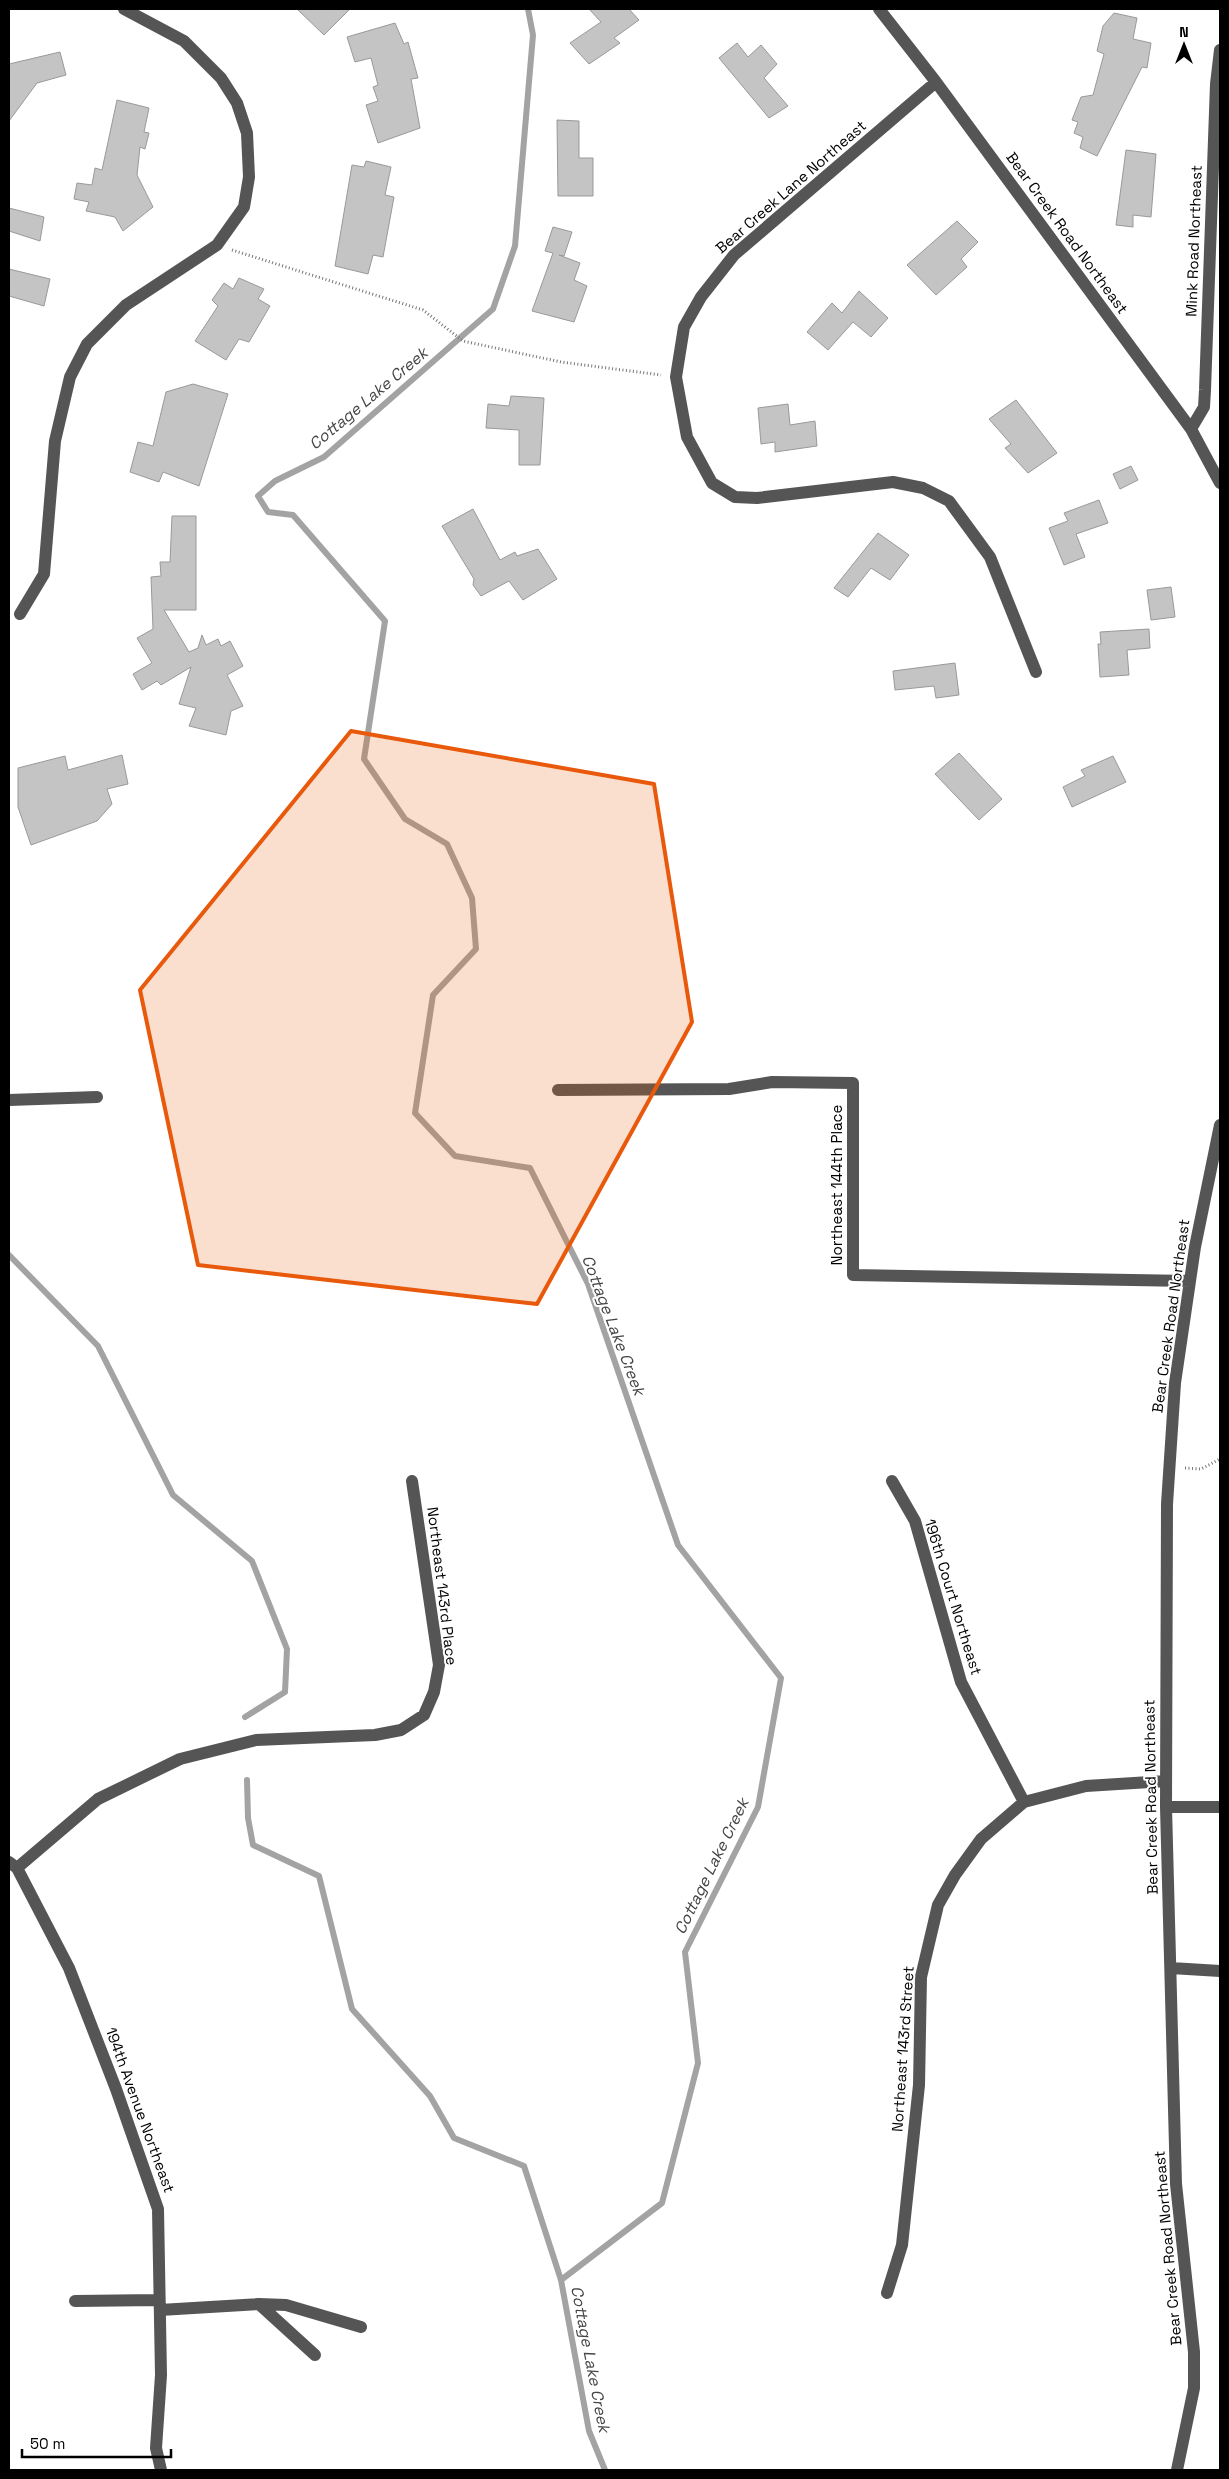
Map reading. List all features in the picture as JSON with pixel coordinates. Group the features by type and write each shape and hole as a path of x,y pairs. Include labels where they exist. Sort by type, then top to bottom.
{"street":[{"path":"20,614 44,574 55,441 70,377 86,344 126,305 217,245 244,207 249,177 247,133 236,103 221,78 184,41 124,9"},
{"name":"Bear Creek Road Northeast","path":"879,9 936,82 1191,429 1220,483"},
{"name":"Mink Road Northeast","path":"1191,429 1204,407 1220,50"},
{"name":"Bear Creek Lane Northeast","path":"936,82 734,255 701,297 684,327 676,377 687,437 712,483 735,497 758,498 893,482 923,488 949,502 990,557 1036,672"},
{"name":"Northeast 144th Place","path":"558,1090 729,1089 772,1082 853,1083 854,1275 1190,1281"},
{"path":"9,1100 97,1097"},
{"name":"Bear Creek Road Northeast","path":"1178,2470 1194,2388 1194,2352 1176,2184 1166,1807 1166,1578 1175,1383 1190,1281 1220,1125"},
{"name":"Northeast 143rd Place","path":"13,1865 98,1799 180,1759 256,1740 384,1733 401,1730 424,1715 434,1692 439,1665 412,1481"},
{"name":"196th Court Northeast","path":"892,1481 915,1521 961,1682 1024,1802"},
{"name":"Northeast 143rd Street","path":"887,2293 902,2245 919,2085 921,1977 938,1905 955,1875 981,1839 1024,1802 1086,1786 1166,1781"},
{"path":"1166,1807 1220,1807"},
{"name":"194th Avenue Northeast","path":"13,1865 69,1968 116,2088 158,2209 161,2375 156,2448 161,2470"},
{"path":"1171,1968 1220,1971"},
{"path":"75,2301 159,2305 286,2305 361,2327"},
{"path":"259,2304 315,2355"}],"path":[{"path":"217,245 423,310 463,341 561,362 676,377"},
{"path":"1170,1467 1201,1469 1220,1459"}],"highlighted area":[{"path":"351,731 654,784 692,1022 537,1304 198,1265 140,990"}],"building":[{"path":"297,9 350,9 324,35"},
{"path":"589,9 629,9 639,20 614,38 620,43 589,64 570,43 601,22"},
{"path":"1114,13 1137,18 1133,39 1151,43 1147,68 1142,67 1097,156 1080,148 1083,137 1074,133 1078,122 1072,120 1081,97 1093,95 1104,54 1097,51 1103,26"},
{"path":"395,23 404,44 408,42 418,78 411,79 420,128 378,143 366,105 378,101 373,87 378,85 371,58 355,62 347,37"},
{"path":"737,43 748,57 761,45 777,64 764,78 788,106 769,118 719,58"},
{"path":"60,52 66,75 37,83 9,121 9,64"},
{"path":"117,100 149,108 144,132 149,133 145,149 140,147 137,175 153,207 123,231 115,217 86,211 89,202 74,199 77,183 92,185 95,168 102,170"},
{"path":"557,120 579,121 579,158 593,158 593,196 558,196"},
{"path":"1126,150 1156,154 1151,217 1133,215 1133,227 1116,225"},
{"path":"366,161 391,167 385,195 394,197 383,257 373,255 368,274 335,266 352,165 364,167"},
{"path":"9,208 44,217 40,241 9,231"},
{"path":"957,221 978,242 961,259 967,267 936,295 907,265"},
{"path":"553,227 572,232 564,256 559,255 580,263 574,280 587,286 574,322 532,311 553,253 545,251"},
{"path":"9,269 50,279 44,306 9,296"},
{"path":"239,278 264,289 258,299 270,306 249,342 239,339 226,360 195,341 218,306 212,300 224,283 233,289"},
{"path":"859,291 888,318 871,337 853,322 828,350 807,332 832,303 842,313"},
{"path":"193,384 228,394 199,486 163,472 159,482 130,472 138,442 153,446 166,392"},
{"path":"511,396 544,398 540,465 519,465 519,430 486,428 488,404 509,406"},
{"path":"1016,400 1057,453 1028,473 1005,448 1011,444 989,419"},
{"path":"788,404 790,425 815,421 817,446 775,452 775,442 761,444 758,408"},
{"path":"1131,466 1138,480 1120,489 1113,474"},
{"path":"1099,500 1108,523 1076,534 1085,557 1064,565 1049,528 1068,521 1064,513"},
{"path":"473,509 500,560 515,552 517,556 538,549 557,579 523,600 509,581 481,596 473,585 474,579 442,526"},
{"path":"172,516 196,516 196,610 164,610 189,652 198,648 202,635 206,645 218,639 221,646 230,641 243,666 227,675 243,706 231,711 226,735 189,726 196,708 179,704 191,667 161,685 157,681 142,690 133,674 152,663 137,638 153,629 151,577 161,576 160,562 170,562"},
{"path":"878,533 909,555 890,580 871,568 848,597 834,588"},
{"path":"1171,587 1175,617 1151,620 1147,590"},
{"path":"1149,629 1150,648 1127,650 1129,675 1100,677 1098,644 1101,644 1100,632"},
{"path":"955,663 959,695 936,698 934,686 895,690 893,671"},
{"path":"959,753 1002,799 979,820 935,774"},
{"path":"122,755 128,784 107,789 112,804 97,821 31,845 18,807 18,768 65,756 68,770"},
{"path":"1113,756 1126,782 1072,807 1063,787 1085,776 1081,770"}],"waterway":[{"name":"Cottage Lake Creek","path":"528,9 533,35 515,246 493,309 324,457 275,481 258,496 268,512 293,515 385,621 364,759 405,819 447,844 472,898 476,949 433,995 415,1113 455,1156 530,1168 588,1284 678,1545 781,1678 758,1807 685,1952 698,2063 662,2203 561,2280 589,2431 605,2470"},
{"path":"9,1255 98,1346 173,1495 252,1561 287,1649 285,1692 245,1717"},
{"path":"247,1780 248,1818 253,1845 319,1876 352,2009 430,2096 454,2138 524,2166 561,2280"}]}
